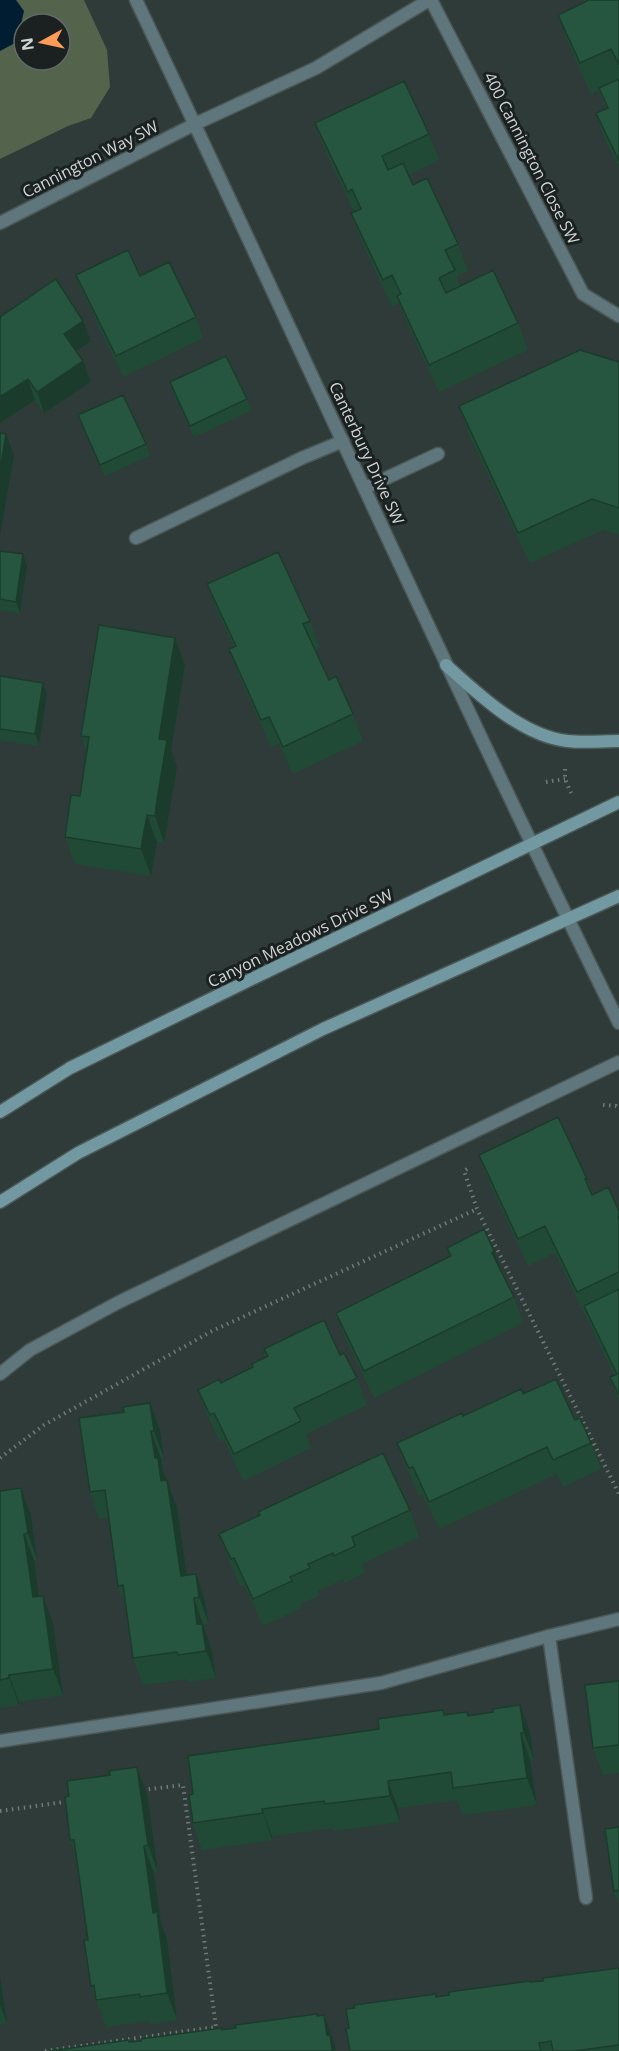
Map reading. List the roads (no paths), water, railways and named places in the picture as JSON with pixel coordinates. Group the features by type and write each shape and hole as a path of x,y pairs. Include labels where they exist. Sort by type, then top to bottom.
{"main road":[{"path":"446,665 491,705 531,730 566,741 619,741"},
{"name":"Canyon Meadows Drive SW","path":"0,1112 70,1068 619,802"},
{"path":"0,1202 78,1153 323,1029 619,896"}],"street":[{"name":"Canterbury Drive SW","path":"136,0 344,441 505,791 619,1023"},
{"name":"400 Cannington Close SW","path":"195,124 316,68 430,0 583,294 619,316"},
{"name":"Cannington Way SW","path":"0,223 195,124"},
{"path":"136,538 302,458 344,441"},
{"path":"365,489 438,454"},
{"path":"0,1374 30,1350 119,1302 619,1062"},
{"path":"0,1741 381,1683 619,1619"},
{"path":"549,1636 586,1898"}],"water":[{"path":"0,0 16,0 24,12 12,12 12,45 0,51"}]}
